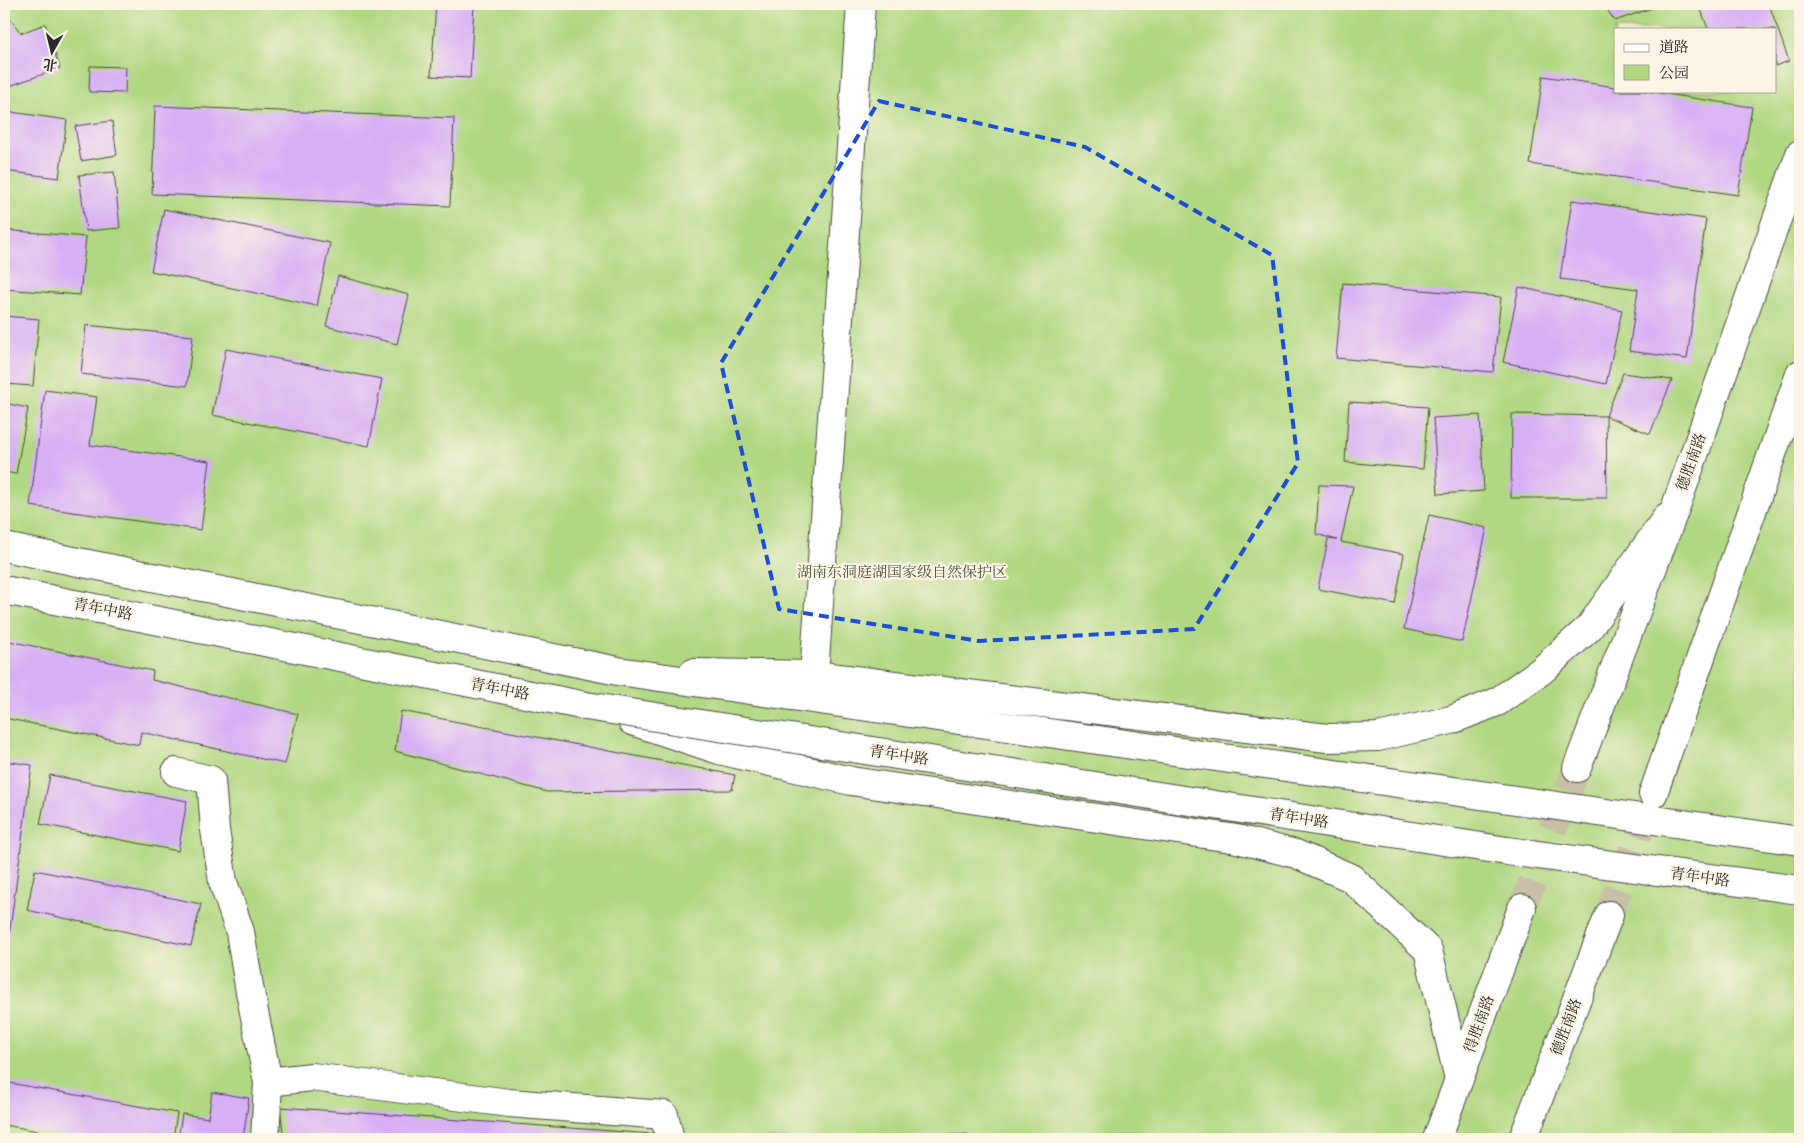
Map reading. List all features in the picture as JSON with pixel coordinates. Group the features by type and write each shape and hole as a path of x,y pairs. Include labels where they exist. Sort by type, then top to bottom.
{"main road":[{"path":"814,675 861,4"},
{"name":"德胜南路","path":"1577,768 1676,506 1800,154"},
{"path":"1653,794 1800,374"},
{"path":"1766,470 1800,420"},
{"path":"618,671 814,675 1327,738 1378,737 1460,717 1497,702 1541,671 1589,628 1676,506"},
{"path":"4,547 618,671 1800,841"},
{"name":"青年中路","path":"4,590 586,706 1506,851 1800,890"},
{"path":"586,706 719,750 851,781 1237,839 1296,854 1351,878 1428,950 1459,1080"},
{"path":"176,772 212,780 215,830 223,882 240,932 268,1082 265,1139"},
{"name":"得胜南路","path":"1436,1139 1522,908"},
{"name":"德胜南路","path":"1528,1134 1609,915"},
{"path":"268,1082 312,1077 509,1103 664,1115 670,1139"}],"highlighted area":[{"path":"879,101 1085,147 1272,255 1298,463 1194,629 979,641 779,609 721,363"}],"green space":[{"name":"湖南东洞庭湖国家级自然保护区","path":"4,4 1800,4 1800,1139 4,1139"}],"building":[{"path":"436,4 474,4 470,78 431,76"},
{"path":"1603,4 1663,4 1615,21"},
{"path":"1699,4 1769,4 1789,61 1776,66 1776,28 1708,28"},
{"path":"4,11 21,33 45,24 60,68 4,88"},
{"path":"90,66 126,67 125,93 89,92"},
{"path":"1543,76 1614,87 1614,92 1653,92 1752,107 1738,195 1530,164"},
{"path":"155,106 454,118 450,206 152,194"},
{"path":"4,111 67,120 59,178 4,171"},
{"path":"112,121 117,155 81,161 75,126"},
{"path":"114,172 120,228 86,231 79,175"},
{"path":"1572,200 1706,219 1687,359 1629,351 1638,289 1560,279"},
{"path":"164,209 330,243 317,306 151,271"},
{"path":"4,230 86,237 80,295 4,289"},
{"path":"338,276 409,295 397,344 326,326"},
{"path":"1343,283 1501,297 1493,372 1336,358"},
{"path":"1519,287 1622,310 1606,384 1503,362"},
{"path":"4,316 39,319 33,386 4,384"},
{"path":"86,325 193,336 187,386 81,374"},
{"path":"226,349 382,379 369,446 212,415"},
{"path":"1623,373 1672,380 1650,434 1606,416"},
{"path":"45,390 97,397 90,445 210,461 201,530 30,506"},
{"path":"1349,402 1428,407 1423,469 1345,462"},
{"path":"4,403 28,408 16,474 4,472"},
{"path":"1512,414 1606,416 1607,498 1511,498"},
{"path":"1480,415 1484,491 1438,494 1433,418"},
{"path":"1319,485 1353,486 1341,542 1404,554 1395,604 1318,589 1328,539 1337,540 1316,534"},
{"path":"1429,515 1487,528 1462,642 1404,629"},
{"path":"9,641 153,671 152,680 298,714 285,764 141,732 139,745 4,718 4,666"},
{"path":"401,711 735,775 732,790 547,792 395,751"},
{"path":"4,761 32,765 5,967 4,967"},
{"path":"50,775 187,801 178,851 40,824"},
{"path":"35,870 201,904 191,946 27,910"},
{"path":"4,1082 177,1113 173,1139 83,1139 4,1125"},
{"path":"212,1092 249,1098 243,1139 178,1139 182,1114 208,1118"},
{"path":"280,1107 653,1134 653,1139 284,1139"},
{"path":"968,1134 969,1139 899,1139 899,1138"}],"tunnel":[{"path":"1522,908 1577,768"},
{"path":"1609,915 1652,796"}]}
